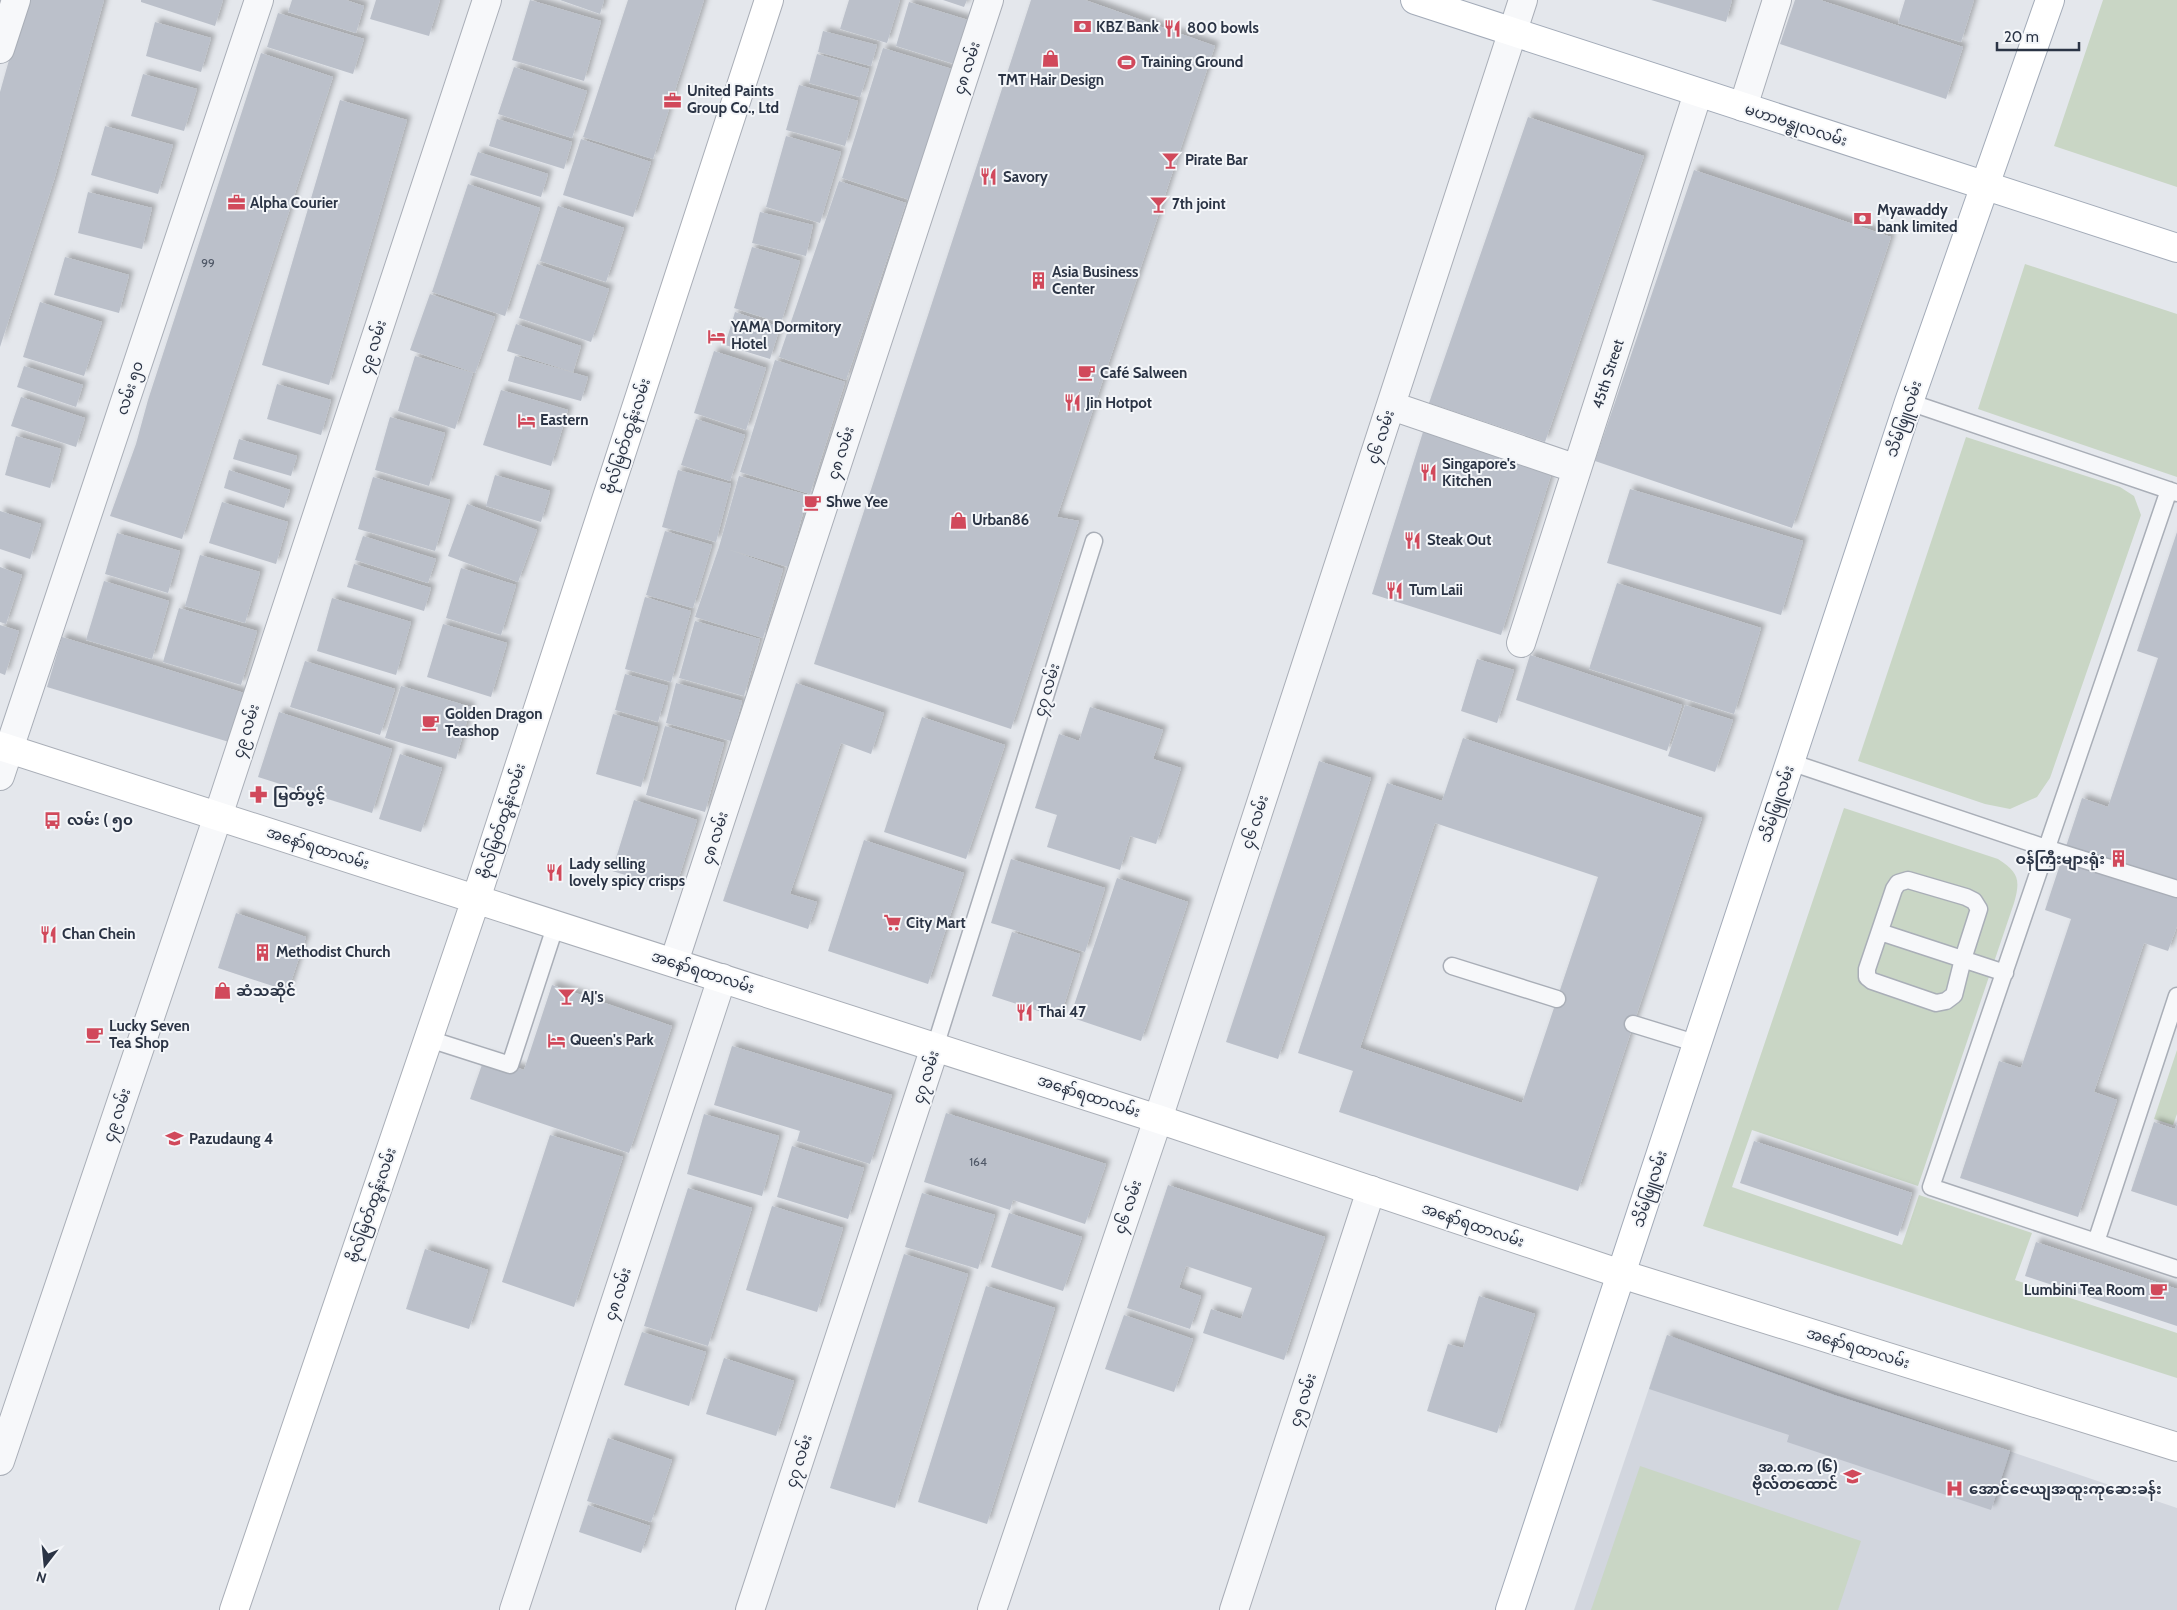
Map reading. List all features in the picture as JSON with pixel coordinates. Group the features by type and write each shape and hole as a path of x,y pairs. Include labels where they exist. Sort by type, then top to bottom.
{"main road":[{"name":"ဗိုလ်မြတ်ထွန်းလမ်း","path":"234,1610 476,899 769,0"},
{"name":"မဟာဗန္ဓုလလမ်း","path":"1415,0 1511,42 1695,104 1743,107 1984,187 2177,248"},
{"name":"သိမ်ဖြူလမ်း","path":"1510,1610 1910,402 2050,0"},
{"name":"အနော်ရထာလမ်း","path":"4,748 1158,1119 1622,1274 2177,1446"}],"street":[{"path":"0,49 16,0"},
{"name":"လမ်း ၅၀","path":"0,776 4,748 260,0"},
{"name":"၄၉ လမ်း","path":"0,1461 218,816 487,0"},
{"name":"၄၈ လမ်း","path":"674,962 989,0"},
{"name":"၄၆ လမ်း","path":"992,1610 1158,1119 1511,42 1523,0"},
{"path":"1743,107 1777,0"},
{"name":"45th Street","path":"1521,643 1695,104"},
{"path":"1392,406 1577,469"},
{"name":"၄၈ လမ်း","path":"514,1610 722,978"},
{"name":"၄၇ လမ်း","path":"750,1610 935,1047"},
{"name":"၄၅ လမ်း","path":"1234,1610 1371,1190"}],"lane":[{"path":"1910,402 2173,492 2046,848 1931,1187 2177,1269"},
{"name":"၄၇ လမ်း","path":"935,1047 1094,541"},
{"path":"1790,762 2046,848 2177,889"},
{"path":"1908,880 1974,901 1979,909 1963,959 1954,995 1946,1001 1936,1003 1872,981 1867,977 1867,969 1894,889 1898,883 1908,880"},
{"path":"429,1038 510,1065 556,924"},
{"path":"1880,932 2005,973"},
{"path":"1452,966 1557,999"},
{"path":"2096,1242 2177,996"},
{"path":"1634,1024 1698,1044"}],"shaded area":[{"name":"အ.ထ.က (၆) ဗိုလ်တထောင်","path":"1667,1335 2177,1508 2177,1610 1574,1610"}],"green space":[{"path":"2103,0 2177,0 2177,187 2054,146"},
{"path":"2025,264 2177,314 2177,477 1978,409"},
{"path":"1966,437 2120,487 2134,496 2141,515 2050,778 2037,797 2010,809 1985,804 1858,761"},
{"path":"1844,808 1998,859 2014,872 2016,877 2017,888 2014,903 1918,1186 1752,1130 1732,1187 1902,1245 1919,1195 2032,1233 2015,1280 2177,1333 2177,1378 1703,1226"},
{"path":"2177,1050 2177,1114 2173,1125 2154,1119"},
{"path":"1640,1466 1861,1541 1838,1610 1591,1610"}],"building":[{"path":"26,0 104,0 54,180 0,347 0,92"},
{"path":"141,0 223,0 215,26 141,2"},
{"path":"292,0 346,0 364,6 356,33 288,12"},
{"path":"376,0 440,0 429,36 370,19"},
{"path":"530,0 601,21 584,81 512,60"},
{"path":"560,0 604,0 600,14"},
{"path":"628,0 704,0 653,159 583,137"},
{"path":"849,0 900,0 887,43 840,29"},
{"path":"943,0 967,0 964,7"},
{"name":"Asia Business Center","path":"1031,0 1085,0 1215,46 1057,517 1079,521 1011,729 814,664"},
{"path":"1651,0 1732,0 1726,22"},
{"path":"1795,0 1820,0 1963,47 1946,99 1780,44"},
{"path":"1905,0 1974,0 1961,42 1898,23"},
{"path":"909,2 968,20 954,64 896,46"},
{"path":"278,13 364,39 353,74 267,47"},
{"path":"155,22 211,38 201,72 146,56"},
{"path":"823,31 877,45 871,66 818,52"},
{"path":"883,48 952,69 910,200 842,178"},
{"path":"261,53 333,77 182,539 110,516 136,444 148,400"},
{"path":"817,54 869,69 860,97 809,83"},
{"path":"514,67 587,91 572,138 498,114"},
{"path":"143,74 197,89 184,131 131,116"},
{"path":"799,85 858,101 845,146 786,130"},
{"path":"340,100 407,120 329,385 262,365"},
{"path":"1528,117 1644,156 1545,442 1429,403"},
{"path":"497,119 572,142 564,169 489,146"},
{"path":"105,126 173,145 158,194 91,175"},
{"path":"786,136 841,152 820,223 766,207"},
{"path":"581,139 651,162 633,217 563,195"},
{"path":"478,152 548,174 541,197 470,175"},
{"path":"1694,170 1891,237 1792,528 1595,461"},
{"path":"839,181 906,203 846,380 779,357"},
{"path":"468,184 540,208 505,316 432,292"},
{"path":"88,192 152,208 142,249 78,233"},
{"path":"558,206 624,228 606,282 540,261"},
{"path":"760,212 813,225 806,256 752,243"},
{"path":"752,247 800,261 781,323 734,308"},
{"path":"65,257 129,275 119,313 54,295"},
{"path":"537,264 609,289 591,342 519,318"},
{"path":"430,294 495,317 475,373 410,350"},
{"path":"40,302 102,322 84,376 23,357"},
{"path":"735,312 780,327 770,359 725,345"},
{"path":"516,324 581,346 573,372 507,351"},
{"path":"714,351 766,368 746,430 694,413"},
{"path":"415,356 473,373 455,429 398,411"},
{"path":"515,356 588,377 581,401 508,381"},
{"path":"775,360 845,382 810,494 740,472"},
{"path":"24,366 83,385 76,407 17,387"},
{"path":"277,384 331,400 321,435 267,419"},
{"path":"501,390 568,410 551,466 483,445"},
{"path":"21,397 85,418 76,447 11,426"},
{"path":"390,417 445,433 429,486 375,470"},
{"path":"696,419 745,435 730,481 681,465"},
{"path":"1423,432 1552,472 1501,635 1372,594"},
{"path":"16,436 61,449 50,488 5,475"},
{"path":"239,439 297,456 291,476 233,459"},
{"path":"229,470 290,490 284,508 224,488"},
{"path":"678,470 731,484 716,542 662,527"},
{"path":"495,475 550,491 541,522 486,506"},
{"path":"739,476 808,495 788,567 727,549 783,569 763,638 695,617 719,547"},
{"path":"373,477 450,500 435,551 358,529"},
{"path":"1630,489 1803,541 1781,615 1607,563"},
{"path":"222,502 288,522 276,564 209,543"},
{"path":"467,504 537,530 518,582 448,556"},
{"path":"0,511 41,524 30,559 0,549"},
{"path":"665,531 712,545 693,608 646,595"},
{"name":"ဝန်ကြီးများရုံး","path":"2177,532 2177,926 2168,951 2144,943 2094,1092 2117,1100 2078,1217 1960,1178 1999,1061 2021,1068 2071,919 2045,910 2082,798 2108,807 2158,658 2137,651"},
{"path":"117,533 180,551 168,593 105,574"},
{"path":"363,536 436,559 428,583 355,560"},
{"path":"200,555 260,572 245,623 185,606"},
{"path":"354,564 431,588 424,611 347,587"},
{"path":"0,567 22,575 6,624 0,622"},
{"path":"461,568 516,585 501,635 446,618"},
{"path":"104,581 169,601 152,659 86,640"},
{"path":"1617,583 1761,628 1734,714 1589,669"},
{"path":"645,597 691,611 671,682 625,669"},
{"path":"332,598 411,622 396,675 317,651"},
{"path":"179,608 257,631 241,685 163,662"},
{"path":"695,621 760,639 744,696 679,678"},
{"path":"443,624 507,643 491,697 427,677"},
{"path":"0,625 19,631 5,675 0,673"},
{"path":"62,637 244,693 229,742 47,687"},
{"path":"1530,655 1682,705 1667,751 1516,700"},
{"path":"1477,659 1514,670 1497,723 1461,711"},
{"path":"305,661 395,689 380,735 290,707"},
{"path":"625,674 668,686 658,722 615,710"},
{"path":"676,683 742,701 731,741 666,723"},
{"path":"796,683 884,713 871,754 841,743 790,894 817,902 808,929 723,901"},
{"path":"401,686 471,707 456,759 385,738"},
{"path":"1685,705 1733,720 1715,772 1668,756"},
{"path":"1090,707 1163,730 1153,759 1181,768 1156,844 1130,836 1120,870 1047,847 1057,815 1035,808 1059,734 1079,741"},
{"path":"279,712 392,749 372,813 258,777"},
{"path":"613,714 658,727 641,787 596,774"},
{"path":"922,717 1005,745 966,859 884,832"},
{"path":"665,726 724,743 705,812 646,795"},
{"path":"1463,738 1702,818 1578,1191 1339,1112 1353,1071 1298,1053 1387,783 1442,801","holes":["1435,823 1598,877 1522,1103 1360,1048"]},
{"path":"400,754 442,768 421,832 379,819"},
{"path":"1319,761 1371,778 1278,1059 1226,1042"},
{"path":"634,800 697,820 675,890 612,871"},
{"path":"864,840 964,873 928,984 828,951"},
{"path":"1011,859 1105,888 1085,952 991,923"},
{"path":"1117,878 1188,902 1141,1041 1070,1017"},
{"name":"Methodist Church","path":"236,913 306,937 288,991 218,968"},
{"path":"1012,932 1080,954 1060,1018 992,996"},
{"path":"552,985 672,1026 629,1153 470,1099 485,1056 524,1070"},
{"path":"732,1046 892,1095 870,1164 797,1141 800,1131 714,1105"},
{"path":"946,1113 1106,1164 1085,1224 1013,1200 1010,1210 924,1182"},
{"path":"704,1114 779,1136 762,1196 687,1174"},
{"path":"2154,1122 2175,1129 2177,1124 2177,1206 2131,1191"},
{"path":"550,1135 623,1157 574,1307 502,1282"},
{"path":"1754,1141 1912,1193 1898,1236 1740,1183"},
{"path":"792,1146 864,1168 848,1219 777,1197"},
{"path":"1168,1185 1325,1237 1284,1360 1203,1333 1211,1309 1241,1319 1252,1288 1186,1266 1179,1288 1201,1296 1190,1329 1127,1308"},
{"path":"688,1188 752,1208 708,1346 644,1326"},
{"path":"922,1193 995,1215 978,1269 905,1247"},
{"path":"772,1206 843,1228 817,1312 746,1290"},
{"path":"1009,1213 1082,1237 1063,1291 991,1267"},
{"path":"2036,1242 2177,1289 2177,1326 2025,1276"},
{"path":"425,1249 488,1270 469,1329 406,1309"},
{"path":"904,1254 968,1274 895,1508 830,1488"},
{"path":"986,1286 1055,1308 987,1524 918,1502"},
{"path":"1479,1296 1535,1314 1497,1433 1427,1411 1448,1344 1463,1348"},
{"path":"1124,1315 1193,1339 1174,1392 1105,1369"},
{"path":"642,1332 706,1352 689,1406 624,1385"},
{"path":"1667,1335 1834,1395 2010,1451 1991,1510 1787,1442 1789,1435 1649,1389"},
{"path":"724,1358 794,1381 776,1436 706,1414"},
{"path":"608,1438 672,1460 651,1522 587,1501"},
{"path":"588,1505 650,1526 641,1553 579,1532"}],"place":[{"name":"KBZ Bank","path":"1082,27"},
{"name":"800 bowls","path":"1173,28"},
{"name":"TMT Hair Design","path":"1051,59"},
{"name":"Training Ground","path":"1127,62"},
{"name":"United Paints Group Co., Ltd","path":"673,100"},
{"name":"Pirate Bar","path":"1171,160"},
{"name":"Savory","path":"989,177"},
{"name":"Alpha Courier","path":"236,203"},
{"name":"7th joint","path":"1158,204"},
{"name":"Myawaddy bank limited","path":"1863,219"},
{"name":"Asia Business Center","path":"1038,281"},
{"name":"YAMA Dormitory Hotel","path":"717,336"},
{"name":"Café Salween","path":"1086,373"},
{"name":"Jin Hotpot","path":"1072,403"},
{"name":"Eastern","path":"526,420"},
{"name":"Singapore's Kitchen","path":"1428,473"},
{"name":"Shwe Yee","path":"812,502"},
{"name":"Urban86","path":"958,520"},
{"name":"Steak Out","path":"1413,540"},
{"name":"Tum Laii","path":"1395,590"},
{"name":"Golden Dragon Teashop","path":"431,723"},
{"name":"မြတ်ပွင့်","path":"259,795"},
{"name":"လမ်း ( ၅၀","path":"53,820"},
{"name":"ဝန်ကြီးများရုံး","path":"2119,859"},
{"name":"Lady selling lovely spicy crisps","path":"555,873"},
{"name":"City Mart","path":"892,923"},
{"name":"Chan Chein","path":"48,934"},
{"name":"Methodist Church","path":"262,952"},
{"name":"ဆံသဆိုင်","path":"222,991"},
{"name":"AJ's","path":"567,997"},
{"name":"Thai 47","path":"1024,1012"},
{"name":"Lucky Seven Tea Shop","path":"95,1035"},
{"name":"Queen's Park","path":"556,1040"},
{"name":"Pazudaung 4","path":"175,1139"},
{"name":"Lumbini Tea Room","path":"2159,1290"},
{"name":"အ.ထ.က (၆) ဗိုလ်တထောင်","path":"1852,1476"},
{"name":"အောင်ဇေယျအထူးကုဆေးခန်း","path":"1955,1489"}]}
